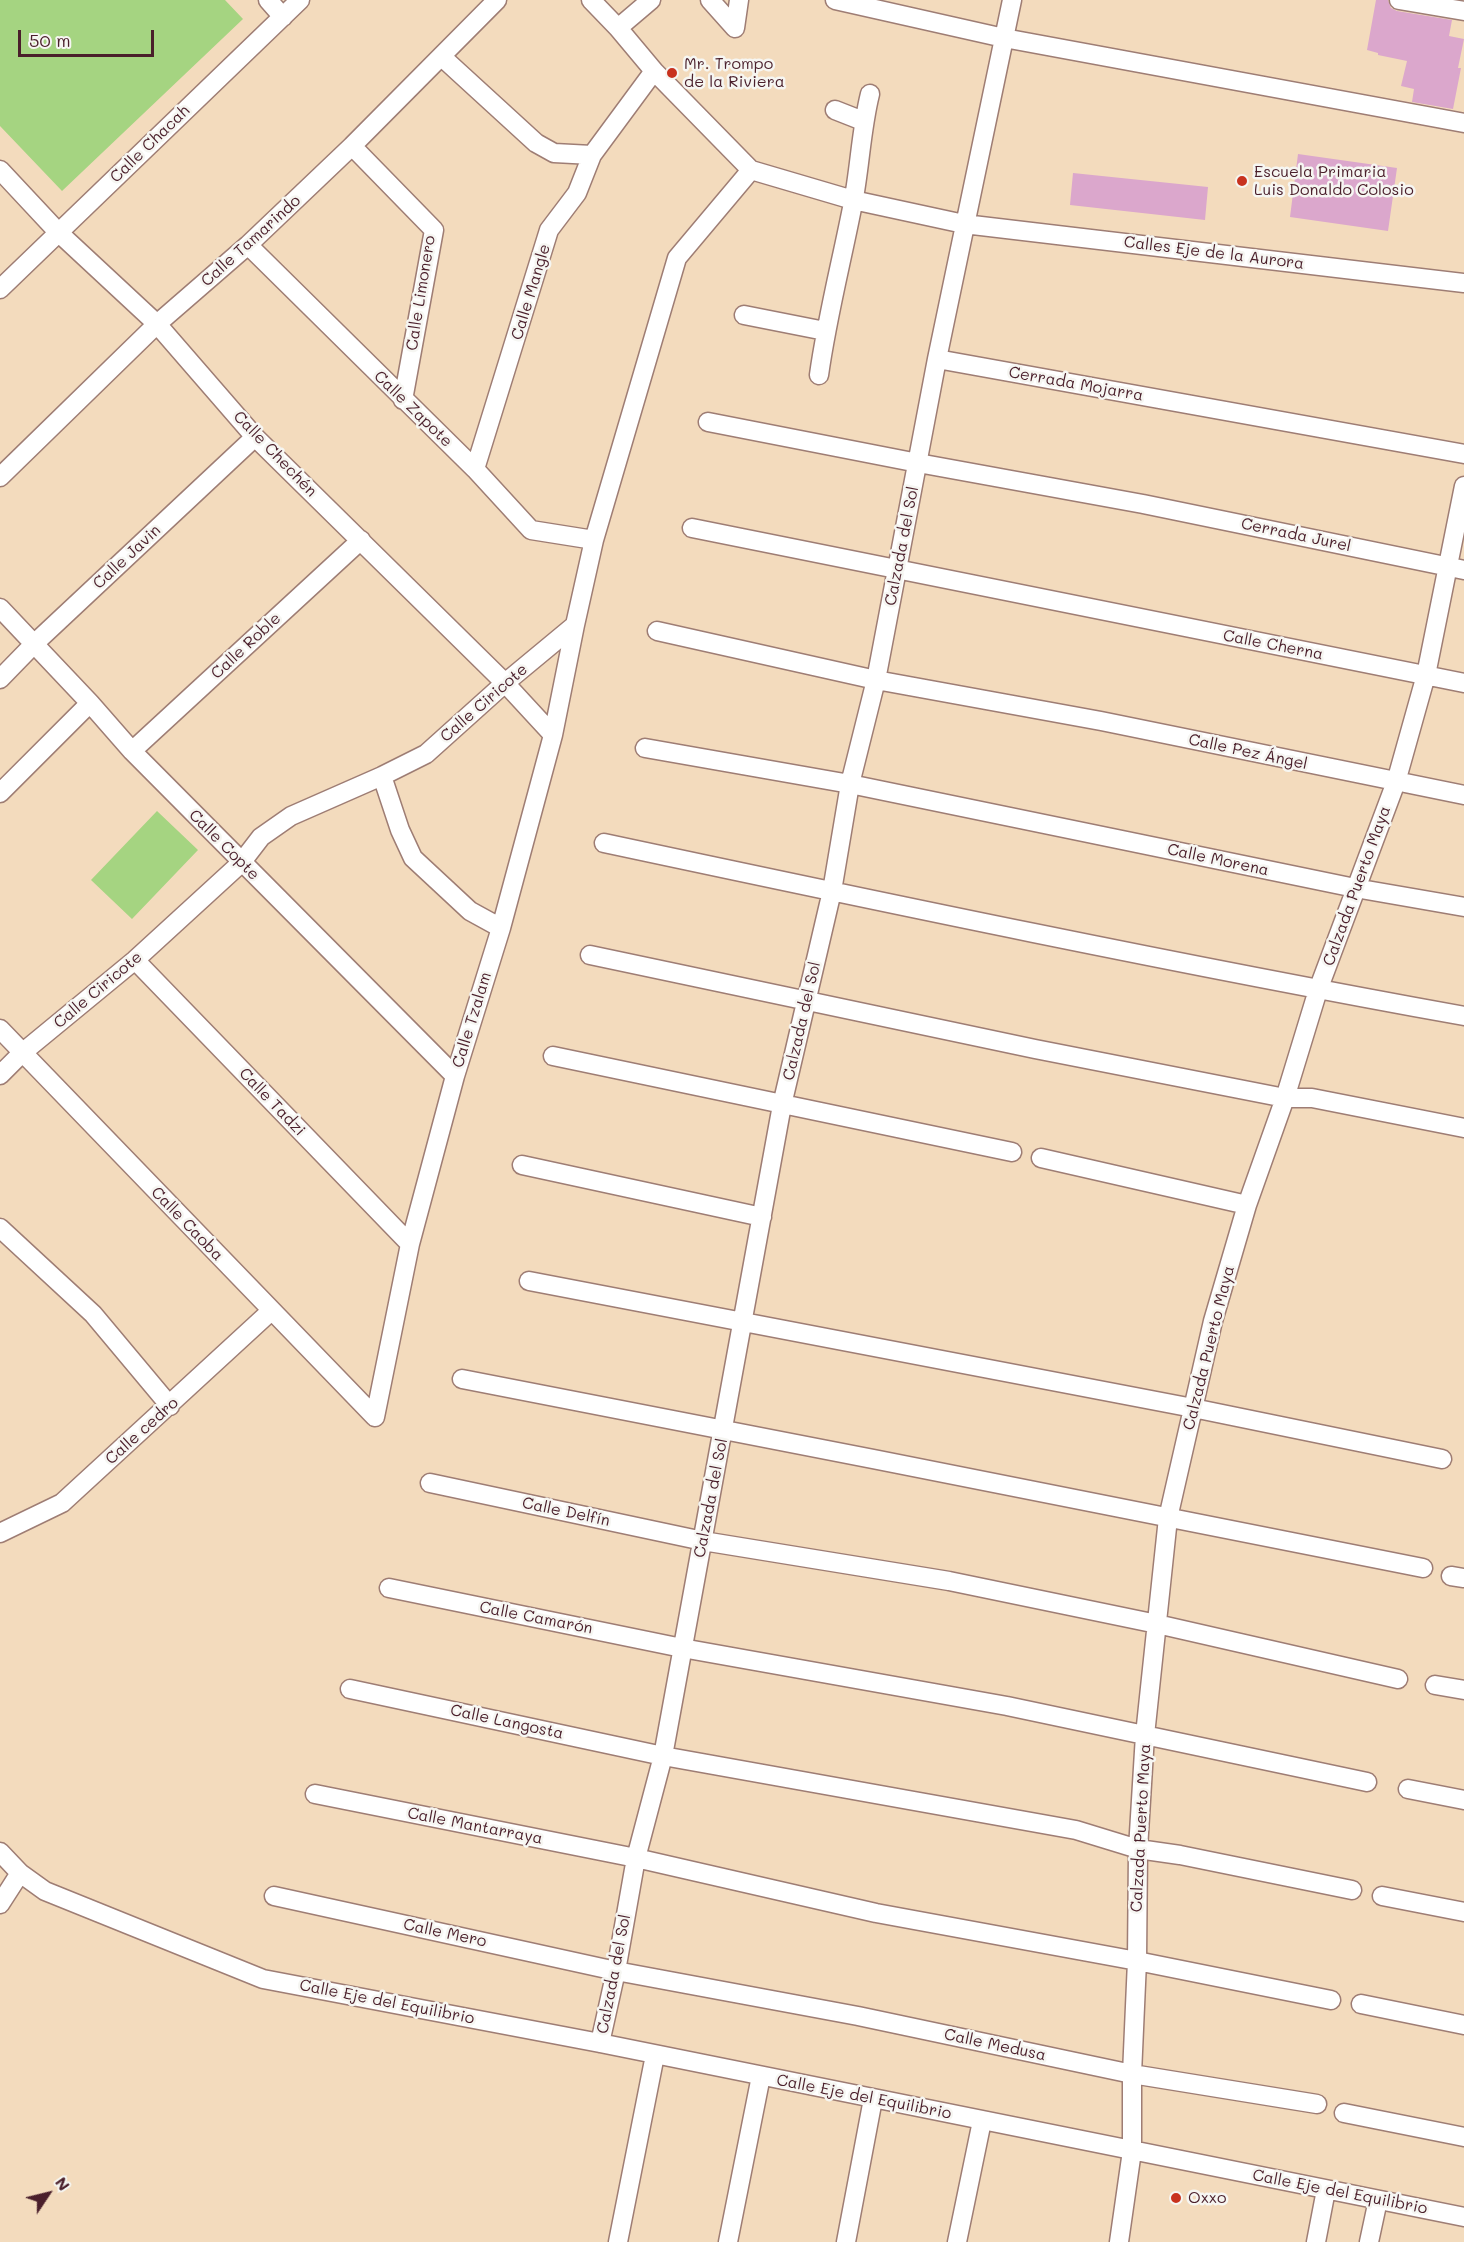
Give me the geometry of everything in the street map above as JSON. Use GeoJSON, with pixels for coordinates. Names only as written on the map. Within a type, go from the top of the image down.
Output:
{"type":"FeatureCollection","features":[{"type":"Feature","properties":{"kind":"street"},"geometry":{"type":"LineString","coordinates":[[268,0],[283,17]]}},
{"type":"Feature","properties":{"kind":"street","name":"Calle Chacah"},"geometry":{"type":"LineString","coordinates":[[0,289],[300,0]]}},
{"type":"Feature","properties":{"kind":"street","name":"Calle Tamarindo"},"geometry":{"type":"LineString","coordinates":[[0,477],[157,324],[248,246],[352,146],[497,0]]}},
{"type":"Feature","properties":{"kind":"street"},"geometry":{"type":"LineString","coordinates":[[575,625],[594,540],[677,258],[752,170],[654,71],[591,0]]}},
{"type":"Feature","properties":{"kind":"street"},"geometry":{"type":"LineString","coordinates":[[618,28],[651,0]]}},
{"type":"Feature","properties":{"kind":"street"},"geometry":{"type":"LineString","coordinates":[[710,0],[735,28],[739,0]]}},
{"type":"Feature","properties":{"kind":"street"},"geometry":{"type":"LineString","coordinates":[[835,0],[1004,38],[1464,123]]}},
{"type":"Feature","properties":{"kind":"street","name":"Calzada del Sol"},"geometry":{"type":"LineString","coordinates":[[600,2043],[616,1971],[636,1858],[663,1756],[783,1105],[832,891],[850,784],[876,680],[964,224],[1012,0]]}},
{"type":"Feature","properties":{"kind":"street"},"geometry":{"type":"LineString","coordinates":[[1399,0],[1464,11]]}},
{"type":"Feature","properties":{"kind":"street"},"geometry":{"type":"LineString","coordinates":[[442,57],[536,143],[554,153],[592,155]]}},
{"type":"Feature","properties":{"kind":"street","name":"Calle Mangle"},"geometry":{"type":"LineString","coordinates":[[475,469],[549,230],[577,193],[592,155],[654,71]]}},
{"type":"Feature","properties":{"kind":"street"},"geometry":{"type":"LineString","coordinates":[[819,375],[825,331],[853,200],[863,121],[870,94]]}},
{"type":"Feature","properties":{"kind":"street"},"geometry":{"type":"LineString","coordinates":[[835,110],[863,121]]}},
{"type":"Feature","properties":{"kind":"street","name":"Calle Limonero"},"geometry":{"type":"LineString","coordinates":[[352,146],[434,230],[403,400]]}},
{"type":"Feature","properties":{"kind":"street","name":"Calle Chechén"},"geometry":{"type":"LineString","coordinates":[[0,170],[58,232],[157,324],[255,437],[505,683],[553,735]]}},
{"type":"Feature","properties":{"kind":"street","name":"Calles Eje de la Aurora"},"geometry":{"type":"LineString","coordinates":[[752,170],[853,200],[964,224],[1464,282]]}},
{"type":"Feature","properties":{"kind":"street","name":"Calle Zapote"},"geometry":{"type":"LineString","coordinates":[[248,246],[475,469],[531,530],[594,540]]}},
{"type":"Feature","properties":{"kind":"street"},"geometry":{"type":"LineString","coordinates":[[744,315],[825,331]]}},
{"type":"Feature","properties":{"kind":"street","name":"Cerrada Mojarra"},"geometry":{"type":"LineString","coordinates":[[937,359],[1464,454]]}},
{"type":"Feature","properties":{"kind":"street","name":"Cerrada Jurel"},"geometry":{"type":"LineString","coordinates":[[708,422],[1143,504],[1456,568]]}},
{"type":"Feature","properties":{"kind":"street","name":"Calle Javin"},"geometry":{"type":"LineString","coordinates":[[0,679],[34,643],[255,437]]}},
{"type":"Feature","properties":{"kind":"street","name":"Calzada Puerto Maya"},"geometry":{"type":"LineString","coordinates":[[1119,2242],[1132,2151],[1138,1849],[1145,1736],[1168,1518],[1213,1321],[1247,1205],[1285,1098],[1318,990],[1354,888],[1396,782],[1456,568],[1464,486]]}},
{"type":"Feature","properties":{"kind":"street","name":"Calle Cherna"},"geometry":{"type":"LineString","coordinates":[[692,528],[1464,683]]}},
{"type":"Feature","properties":{"kind":"street","name":"Calle Roble"},"geometry":{"type":"LineString","coordinates":[[132,751],[361,540]]}},
{"type":"Feature","properties":{"kind":"street","name":"Calle Copte"},"geometry":{"type":"LineString","coordinates":[[0,608],[132,751],[455,1076]]}},
{"type":"Feature","properties":{"kind":"street","name":"Calle Ciricote"},"geometry":{"type":"LineString","coordinates":[[0,1075],[22,1053],[135,960],[241,863],[261,837],[291,816],[426,754],[505,683],[575,625]]}},
{"type":"Feature","properties":{"kind":"street","name":"Calle Tzalam"},"geometry":{"type":"LineString","coordinates":[[375,1417],[410,1244],[455,1076],[501,928],[553,735],[575,625]]}},
{"type":"Feature","properties":{"kind":"street","name":"Calle Pez Ángel"},"geometry":{"type":"LineString","coordinates":[[657,631],[876,680],[1101,721],[1464,795]]}},
{"type":"Feature","properties":{"kind":"street"},"geometry":{"type":"LineString","coordinates":[[0,793],[90,703]]}},
{"type":"Feature","properties":{"kind":"street","name":"Calle Morena"},"geometry":{"type":"LineString","coordinates":[[645,748],[850,784],[1354,888],[1464,907]]}},
{"type":"Feature","properties":{"kind":"street"},"geometry":{"type":"LineString","coordinates":[[382,776],[400,830],[413,858],[470,911],[501,928]]}},
{"type":"Feature","properties":{"kind":"street"},"geometry":{"type":"LineString","coordinates":[[604,843],[1318,990],[1464,1016]]}},
{"type":"Feature","properties":{"kind":"street"},"geometry":{"type":"LineString","coordinates":[[590,955],[1035,1049],[1285,1098],[1312,1098],[1464,1128]]}},
{"type":"Feature","properties":{"kind":"street","name":"Calle Tadzi"},"geometry":{"type":"LineString","coordinates":[[135,960],[410,1244]]}},
{"type":"Feature","properties":{"kind":"street","name":"Calle Caoba"},"geometry":{"type":"LineString","coordinates":[[0,1029],[375,1417]]}},
{"type":"Feature","properties":{"kind":"street"},"geometry":{"type":"LineString","coordinates":[[553,1056],[1011,1152]]}},
{"type":"Feature","properties":{"kind":"street"},"geometry":{"type":"LineString","coordinates":[[1041,1158],[1247,1205]]}},
{"type":"Feature","properties":{"kind":"street"},"geometry":{"type":"LineString","coordinates":[[522,1166],[762,1217]]}},
{"type":"Feature","properties":{"kind":"street"},"geometry":{"type":"LineString","coordinates":[[0,1228],[93,1314],[170,1406]]}},
{"type":"Feature","properties":{"kind":"street"},"geometry":{"type":"LineString","coordinates":[[529,1281],[1193,1408],[1442,1459]]}},
{"type":"Feature","properties":{"kind":"street","name":"Calle cedro"},"geometry":{"type":"LineString","coordinates":[[0,1533],[62,1503],[271,1311]]}},
{"type":"Feature","properties":{"kind":"street"},"geometry":{"type":"LineString","coordinates":[[462,1379],[1422,1568]]}},
{"type":"Feature","properties":{"kind":"street","name":"Calle Delfín"},"geometry":{"type":"LineString","coordinates":[[430,1483],[703,1541],[949,1581],[1157,1623],[1398,1679]]}},
{"type":"Feature","properties":{"kind":"street","name":"Calle Camarón"},"geometry":{"type":"LineString","coordinates":[[389,1588],[682,1648],[926,1690],[1367,1782]]}},
{"type":"Feature","properties":{"kind":"street"},"geometry":{"type":"LineString","coordinates":[[1435,1684],[1464,1690]]}},
{"type":"Feature","properties":{"kind":"street","name":"Calle Langosta"},"geometry":{"type":"LineString","coordinates":[[350,1689],[663,1756],[1076,1830],[1138,1849],[1180,1855],[1352,1890]]}},
{"type":"Feature","properties":{"kind":"street"},"geometry":{"type":"LineString","coordinates":[[1408,1789],[1464,1800]]}},
{"type":"Feature","properties":{"kind":"street","name":"Calle Mantarraya"},"geometry":{"type":"LineString","coordinates":[[315,1794],[636,1858],[876,1913],[1137,1960],[1331,2000]]}},
{"type":"Feature","properties":{"kind":"street","name":"Calle Eje del Equilibrio"},"geometry":{"type":"LineString","coordinates":[[0,1852],[20,1873],[45,1891],[263,1979],[600,2043],[1464,2217]]}},
{"type":"Feature","properties":{"kind":"street"},"geometry":{"type":"LineString","coordinates":[[0,1904],[20,1873]]}},
{"type":"Feature","properties":{"kind":"street","name":"Calle Mero"},"geometry":{"type":"LineString","coordinates":[[274,1896],[616,1971],[858,2016]]}},
{"type":"Feature","properties":{"kind":"street"},"geometry":{"type":"LineString","coordinates":[[1382,1896],[1464,1912]]}},
{"type":"Feature","properties":{"kind":"street"},"geometry":{"type":"LineString","coordinates":[[1361,2004],[1464,2025]]}},
{"type":"Feature","properties":{"kind":"street","name":"Calle Medusa"},"geometry":{"type":"LineString","coordinates":[[858,2016],[1132,2074],[1317,2104]]}},
{"type":"Feature","properties":{"kind":"street"},"geometry":{"type":"LineString","coordinates":[[618,2242],[655,2055]]}},
{"type":"Feature","properties":{"kind":"street"},"geometry":{"type":"LineString","coordinates":[[728,2242],[761,2076]]}},
{"type":"Feature","properties":{"kind":"street"},"geometry":{"type":"LineString","coordinates":[[846,2242],[873,2098]]}},
{"type":"Feature","properties":{"kind":"street"},"geometry":{"type":"LineString","coordinates":[[1344,2113],[1464,2137]]}},
{"type":"Feature","properties":{"kind":"street"},"geometry":{"type":"LineString","coordinates":[[957,2242],[982,2121]]}},
{"type":"Feature","properties":{"kind":"street"},"geometry":{"type":"LineString","coordinates":[[1316,2242],[1326,2190]]}},
{"type":"Feature","properties":{"kind":"street"},"geometry":{"type":"LineString","coordinates":[[1369,2242],[1378,2200]]}},
{"type":"Feature","properties":{"kind":"green space"},"geometry":{"type":"Polygon","coordinates":[[[0,0],[225,0],[243,19],[62,191],[0,126],[0,0]]]}},
{"type":"Feature","properties":{"kind":"green space"},"geometry":{"type":"Polygon","coordinates":[[[157,811],[198,850],[132,919],[91,880],[157,811]]]}},
{"type":"Feature","properties":{"kind":"building"},"geometry":{"type":"Polygon","coordinates":[[[1376,0],[1388,0],[1391,8],[1397,11],[1452,20],[1449,36],[1464,39],[1453,109],[1412,102],[1414,89],[1401,86],[1407,61],[1378,55],[1378,53],[1367,50],[1376,0]]]}},
{"type":"Feature","properties":{"kind":"building"},"geometry":{"type":"Polygon","coordinates":[[[1298,154],[1397,168],[1388,231],[1290,217],[1298,154]]]}},
{"type":"Feature","properties":{"kind":"building"},"geometry":{"type":"Polygon","coordinates":[[[1073,173],[1208,187],[1205,220],[1070,205],[1073,173]]]}},
{"type":"Feature","properties":{"kind":"place","name":"Mr. Trompo de la Riviera"},"geometry":{"type":"Point","coordinates":[672,73]}},
{"type":"Feature","properties":{"kind":"place","name":"Escuela Primaria Luis Donaldo Colosio"},"geometry":{"type":"Point","coordinates":[1242,181]}},
{"type":"Feature","properties":{"kind":"place","name":"Oxxo"},"geometry":{"type":"Point","coordinates":[1176,2198]}}]}
